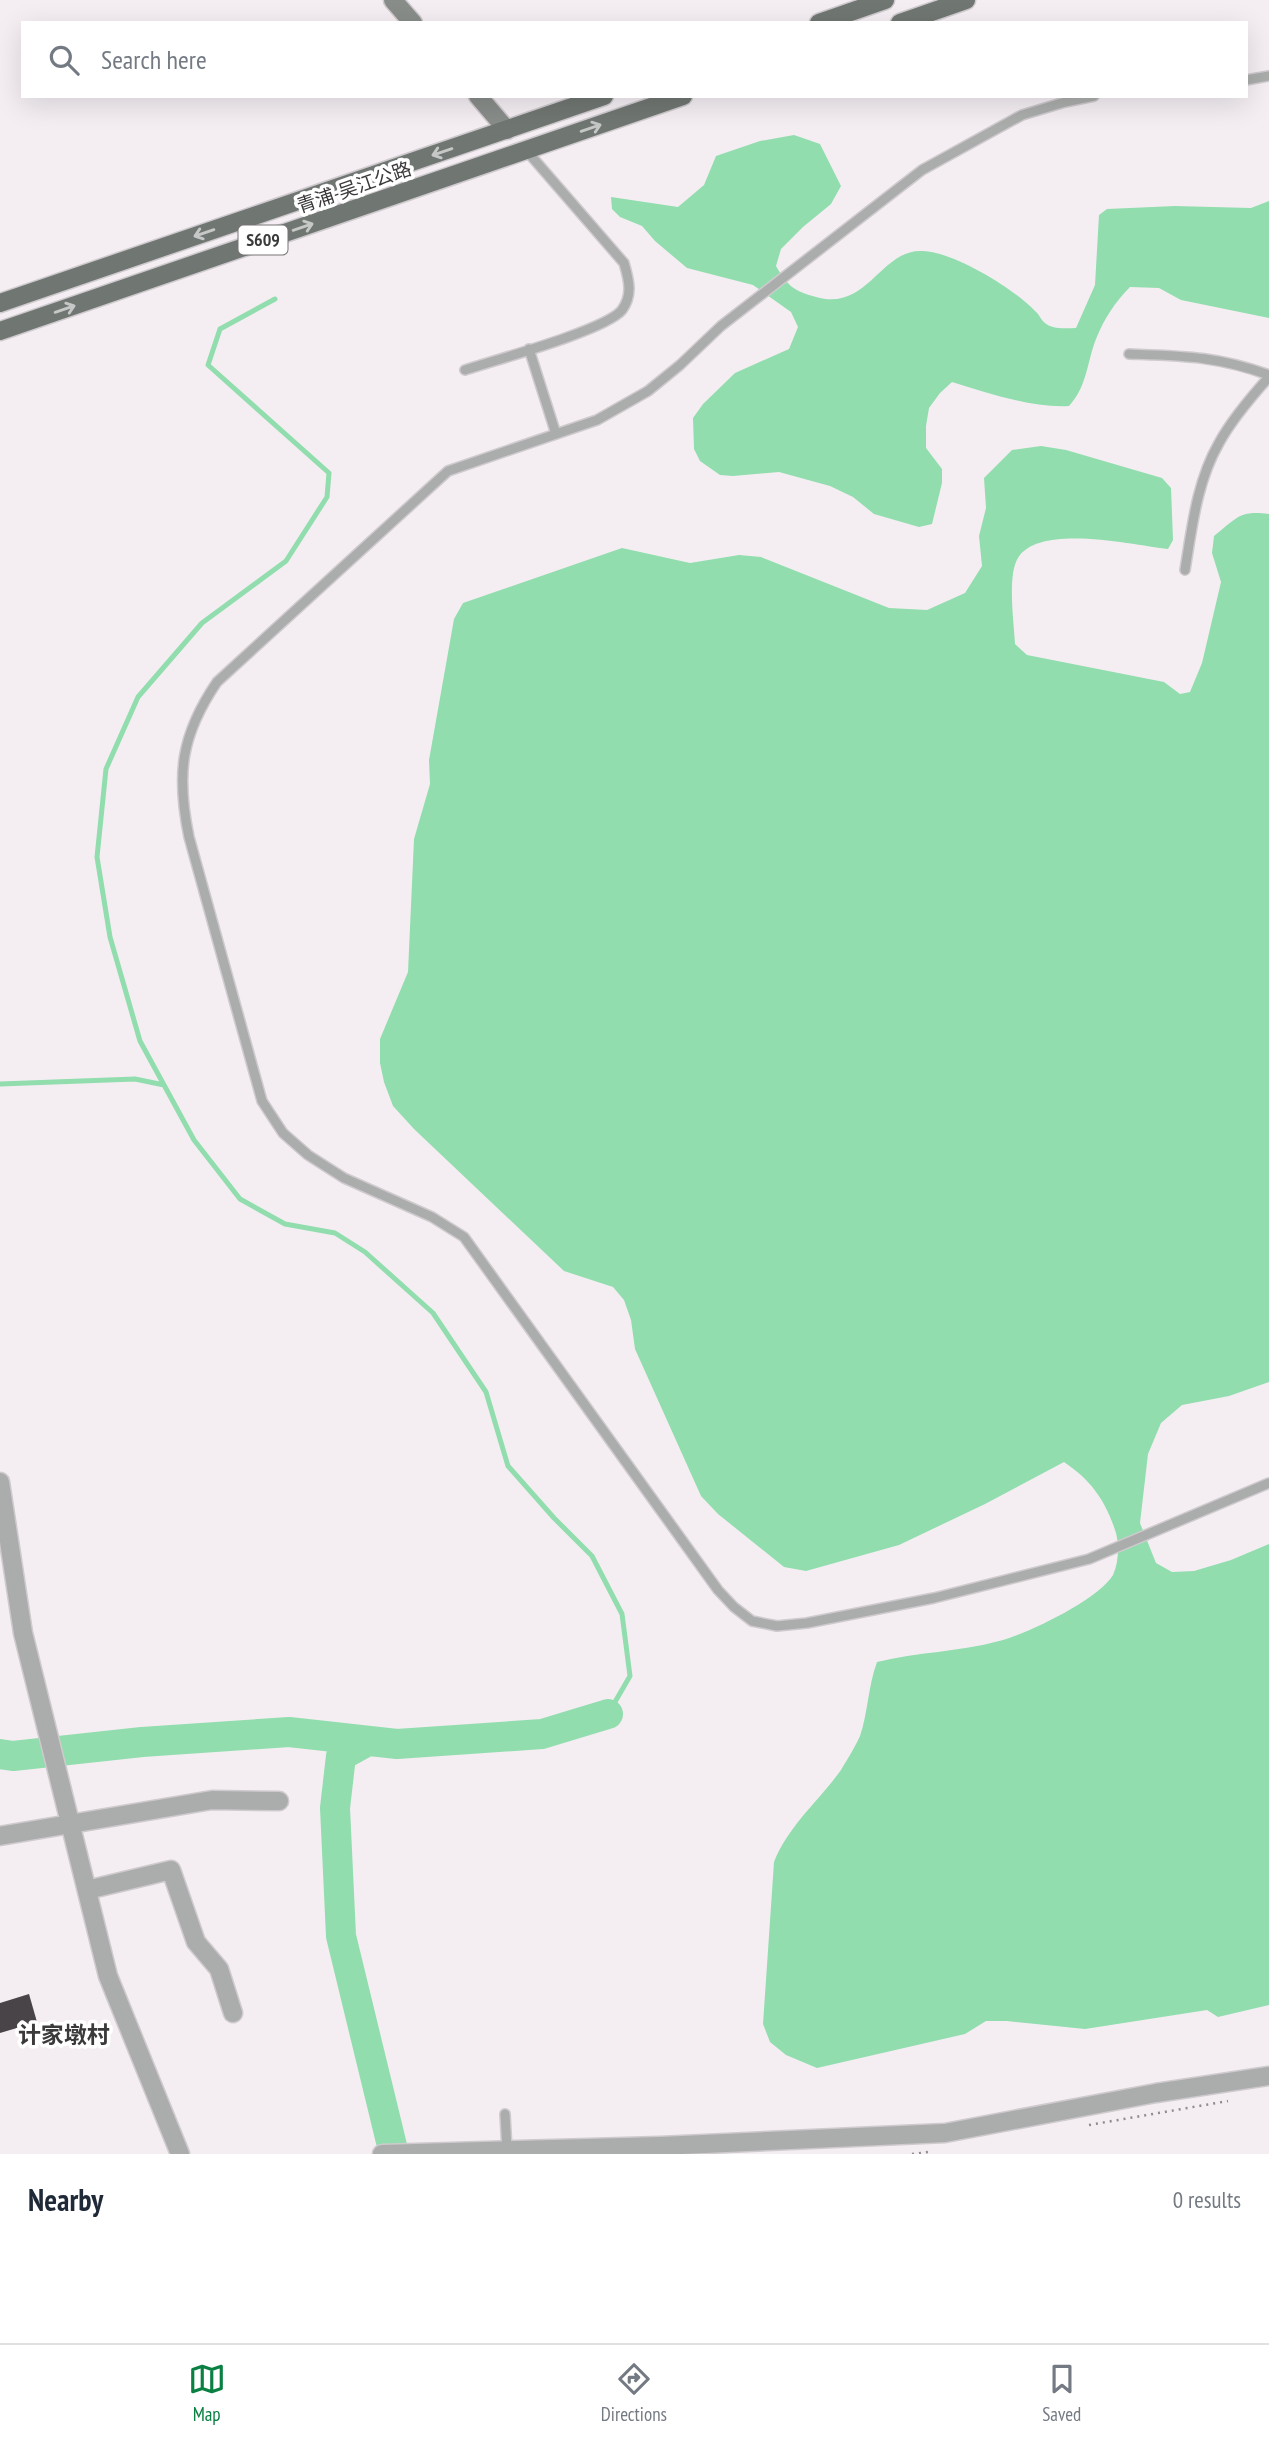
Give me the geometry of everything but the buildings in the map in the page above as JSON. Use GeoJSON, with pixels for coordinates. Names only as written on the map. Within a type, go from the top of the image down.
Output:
{"type":"FeatureCollection","features":[{"type":"Feature","properties":{"kind":"main road"},"geometry":{"type":"LineString","coordinates":[[393,0],[411,21]]}},
{"type":"Feature","properties":{"kind":"main road"},"geometry":{"type":"LineString","coordinates":[[825,21],[886,0]]}},
{"type":"Feature","properties":{"kind":"main road"},"geometry":{"type":"LineString","coordinates":[[906,21],[967,0]]}},
{"type":"Feature","properties":{"kind":"main road"},"geometry":{"type":"LineString","coordinates":[[480,98],[526,150]]}},
{"type":"Feature","properties":{"kind":"main road","name":"青浦-吴江公路"},"geometry":{"type":"LineString","coordinates":[[0,303],[598,98]]}},
{"type":"Feature","properties":{"kind":"main road","name":"青浦-吴江公路"},"geometry":{"type":"LineString","coordinates":[[0,331],[677,98]]}},
{"type":"Feature","properties":{"kind":"street"},"geometry":{"type":"LineString","coordinates":[[0,1482],[23,1633],[108,1976],[180,2154]]}},
{"type":"Feature","properties":{"kind":"street"},"geometry":{"type":"LineString","coordinates":[[0,1836],[212,1800],[279,1801]]}},
{"type":"Feature","properties":{"kind":"street"},"geometry":{"type":"LineString","coordinates":[[87,1891],[171,1870],[196,1942],[219,1969],[233,2013]]}},
{"type":"Feature","properties":{"kind":"street"},"geometry":{"type":"LineString","coordinates":[[382,2154],[945,2133],[1156,2093],[1269,2076]]}},
{"type":"Feature","properties":{"kind":"lane"},"geometry":{"type":"LineString","coordinates":[[1248,80],[1269,76]]}},
{"type":"Feature","properties":{"kind":"lane"},"geometry":{"type":"LineString","coordinates":[[1084,98],[1022,115],[922,170],[721,326],[681,365],[648,391],[597,420],[448,471],[217,682],[200,707],[192,726],[182,770],[182,802],[189,837],[262,1101],[283,1133],[308,1155],[344,1178],[432,1217],[464,1237],[718,1590],[752,1621],[777,1626],[807,1623],[934,1598],[1089,1559],[1269,1483]]}},
{"type":"Feature","properties":{"kind":"lane"},"geometry":{"type":"LineString","coordinates":[[464,370],[598,326],[620,312],[628,299],[630,282],[624,263],[526,150]]}},
{"type":"Feature","properties":{"kind":"lane"},"geometry":{"type":"LineString","coordinates":[[529,349],[556,434]]}},
{"type":"Feature","properties":{"kind":"lane"},"geometry":{"type":"LineString","coordinates":[[1129,354],[1223,360],[1269,376],[1245,404],[1219,443],[1204,475],[1185,570]]}},
{"type":"Feature","properties":{"kind":"lane"},"geometry":{"type":"LineString","coordinates":[[505,2114],[507,2150]]}},
{"type":"Feature","properties":{"kind":"shaded area"},"geometry":{"type":"Polygon","coordinates":[[[794,135],[820,144],[841,186],[831,204],[781,249],[776,266],[787,283],[796,290],[816,297],[834,299],[849,296],[896,259],[908,253],[923,251],[966,264],[998,282],[1025,302],[1048,325],[1076,328],[1095,285],[1099,215],[1107,209],[1175,206],[1251,208],[1269,201],[1269,318],[1181,300],[1159,288],[1130,287],[1103,325],[1080,391],[1069,406],[1039,405],[952,382],[929,408],[926,426],[926,448],[942,469],[942,483],[932,524],[919,527],[874,514],[853,497],[830,486],[779,472],[720,475],[700,461],[694,449],[693,418],[703,404],[735,373],[789,349],[798,327],[791,312],[753,285],[687,268],[642,226],[620,217],[612,209],[611,197],[678,207],[704,185],[716,156],[760,141],[794,135]]]}},
{"type":"Feature","properties":{"kind":"shaded area"},"geometry":{"type":"Polygon","coordinates":[[[1041,446],[1066,450],[1162,478],[1171,488],[1173,540],[1168,549],[1088,539],[1045,541],[1029,547],[1018,558],[1012,587],[1015,644],[1027,655],[1164,682],[1180,694],[1190,692],[1202,663],[1221,582],[1212,553],[1214,536],[1244,514],[1269,514],[1269,1382],[1229,1396],[1182,1405],[1161,1423],[1148,1454],[1140,1523],[1156,1563],[1172,1572],[1194,1571],[1231,1560],[1269,1544],[1269,2005],[1218,2017],[1207,2010],[1085,2029],[986,2021],[965,2034],[817,2068],[786,2055],[770,2042],[763,2024],[774,1862],[804,1814],[832,1782],[856,1745],[863,1727],[877,1662],[999,1641],[1043,1624],[1078,1605],[1105,1585],[1113,1575],[1118,1548],[1112,1522],[1090,1484],[1064,1462],[899,1545],[806,1571],[784,1567],[718,1514],[701,1496],[635,1349],[631,1320],[624,1300],[613,1287],[564,1271],[414,1129],[393,1106],[380,1063],[380,1039],[408,972],[414,839],[430,784],[429,760],[454,619],[463,603],[622,548],[690,563],[739,555],[761,557],[889,608],[927,610],[965,593],[982,566],[979,536],[986,508],[984,478],[1012,450],[1041,446]]]}},
{"type":"Feature","properties":{"kind":"waterway"},"geometry":{"type":"LineString","coordinates":[[275,299],[220,329],[208,365],[329,473],[327,497],[286,561],[202,623],[138,697],[106,769],[97,857],[110,937],[140,1041],[194,1140],[240,1199],[285,1224],[335,1233],[365,1252],[433,1313],[486,1392],[508,1466],[592,1556],[622,1614],[630,1676],[608,1714]]}},
{"type":"Feature","properties":{"kind":"waterway"},"geometry":{"type":"LineString","coordinates":[[0,1084],[135,1079],[164,1085]]}},
{"type":"Feature","properties":{"kind":"waterway"},"geometry":{"type":"LineString","coordinates":[[0,1754],[13,1756],[142,1742],[289,1732],[397,1744],[542,1734],[608,1714]]}},
{"type":"Feature","properties":{"kind":"waterway"},"geometry":{"type":"LineString","coordinates":[[368,1741],[341,1756],[335,1808],[341,1936],[394,2154]]}},
{"type":"Feature","properties":{"kind":"district","name":"计家墩村"},"geometry":{"type":"Point","coordinates":[64,2035]}}]}
